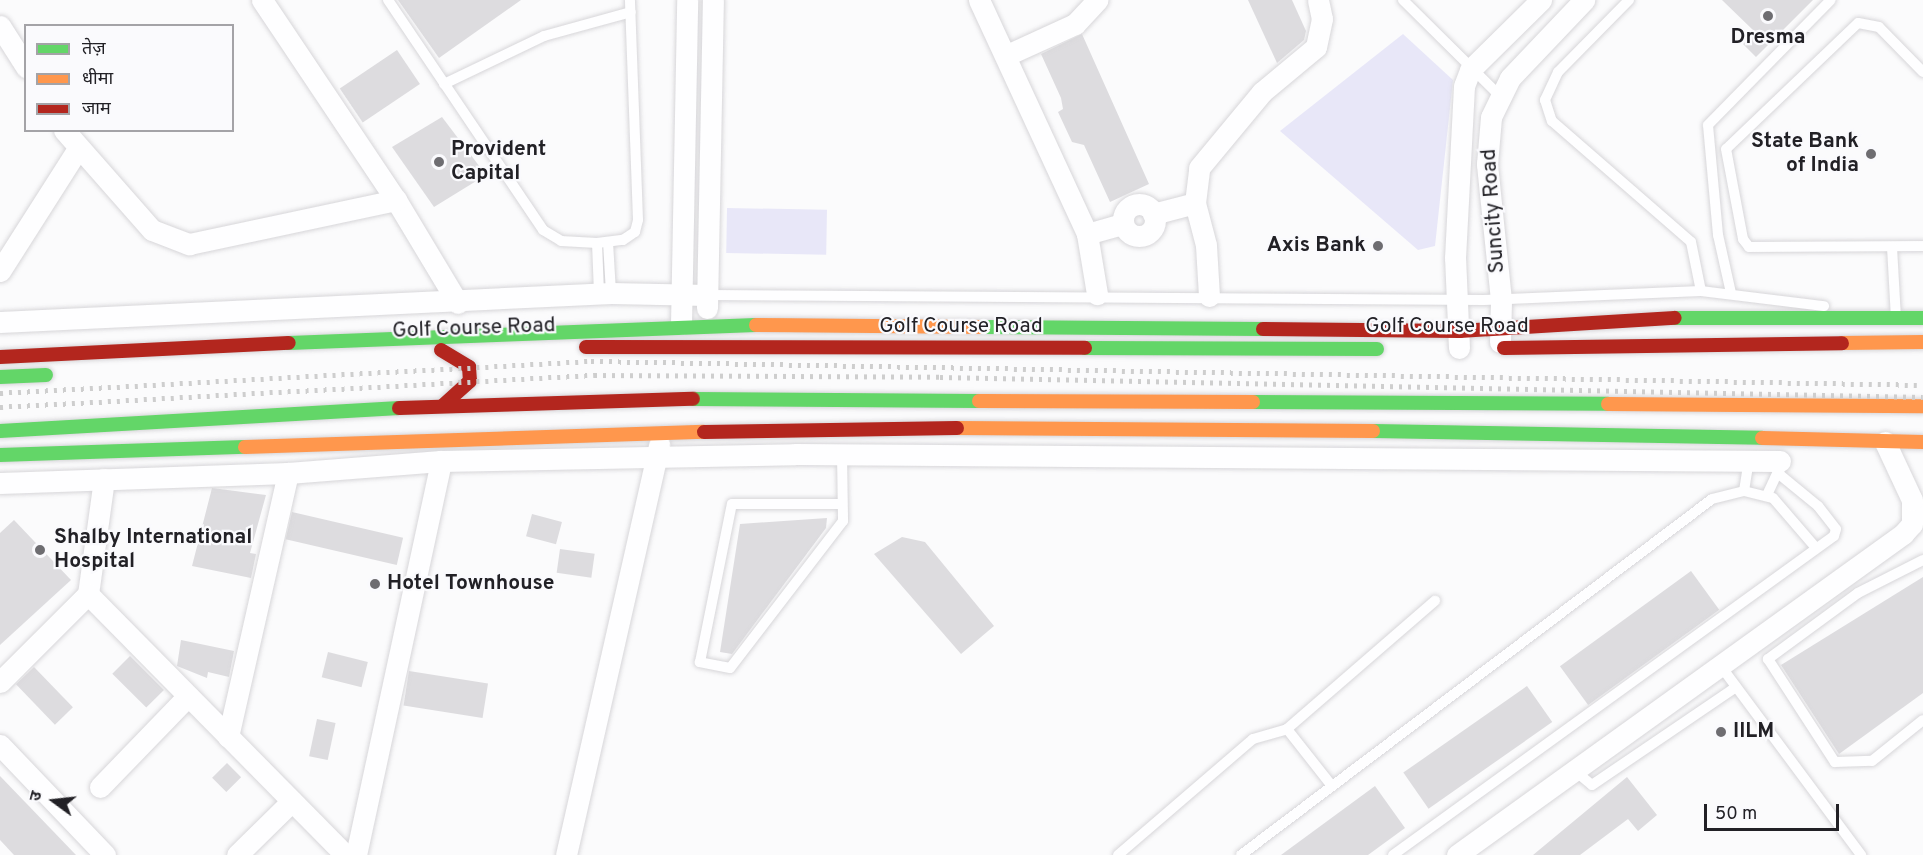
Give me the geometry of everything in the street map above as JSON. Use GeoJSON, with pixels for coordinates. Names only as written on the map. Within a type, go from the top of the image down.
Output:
{"type":"FeatureCollection","features":[{"type":"Feature","properties":{"kind":"street"},"geometry":{"type":"LineString","coordinates":[[262,0],[396,200],[458,303]]}},
{"type":"Feature","properties":{"kind":"street"},"geometry":{"type":"LineString","coordinates":[[979,0],[1007,55],[1087,234],[1098,294]]}},
{"type":"Feature","properties":{"kind":"street"},"geometry":{"type":"LineString","coordinates":[[1007,55],[1087,17],[1096,0]]}},
{"type":"Feature","properties":{"kind":"street"},"geometry":{"type":"LineString","coordinates":[[1209,296],[1206,245],[1195,203],[1199,168],[1262,92],[1316,47],[1322,18],[1318,0]]}},
{"type":"Feature","properties":{"kind":"street","name":"Suncity Road"},"geometry":{"type":"LineString","coordinates":[[1477,343],[1458,299],[1462,95],[1470,70],[1541,0]]}},
{"type":"Feature","properties":{"kind":"street","name":"Suncity Road"},"geometry":{"type":"LineString","coordinates":[[1477,343],[1501,300],[1487,164],[1491,117],[1499,95],[1584,0]]}},
{"type":"Feature","properties":{"kind":"street"},"geometry":{"type":"LineString","coordinates":[[681,324],[679,294],[687,10],[713,10],[708,325]]}},
{"type":"Feature","properties":{"kind":"street"},"geometry":{"type":"LineString","coordinates":[[0,26],[24,65]]}},
{"type":"Feature","properties":{"kind":"street"},"geometry":{"type":"LineString","coordinates":[[65,132],[77,150],[153,230],[189,244],[396,200]]}},
{"type":"Feature","properties":{"kind":"street"},"geometry":{"type":"LineString","coordinates":[[0,271],[77,150]]}},
{"type":"Feature","properties":{"kind":"street"},"geometry":{"type":"LineString","coordinates":[[1087,234],[1123,224],[1131,206],[1142,204],[1153,214],[1195,203]]}},
{"type":"Feature","properties":{"kind":"street"},"geometry":{"type":"LineString","coordinates":[[0,322],[458,303],[605,284],[707,296]]}},
{"type":"Feature","properties":{"kind":"street"},"geometry":{"type":"LineString","coordinates":[[0,357],[681,324],[846,322],[1477,343],[1678,318],[1923,318]]}},
{"type":"Feature","properties":{"kind":"street"},"geometry":{"type":"LineString","coordinates":[[845,347],[846,322]]}},
{"type":"Feature","properties":{"kind":"street","name":"Golf Course Road"},"geometry":{"type":"LineString","coordinates":[[1477,343],[1923,342]]}},
{"type":"Feature","properties":{"kind":"street","name":"Golf Course Road"},"geometry":{"type":"LineString","coordinates":[[271,360],[441,350],[845,347],[1390,349]]}},
{"type":"Feature","properties":{"kind":"street"},"geometry":{"type":"LineString","coordinates":[[441,350],[461,359],[470,381],[461,394],[443,405]]}},
{"type":"Feature","properties":{"kind":"street"},"geometry":{"type":"LineString","coordinates":[[0,377],[57,374]]}},
{"type":"Feature","properties":{"kind":"street"},"geometry":{"type":"LineString","coordinates":[[868,427],[869,400]]}},
{"type":"Feature","properties":{"kind":"street"},"geometry":{"type":"LineString","coordinates":[[0,431],[443,405],[869,400],[1923,406]]}},
{"type":"Feature","properties":{"kind":"street"},"geometry":{"type":"LineString","coordinates":[[1540,432],[1592,404]]}},
{"type":"Feature","properties":{"kind":"street"},"geometry":{"type":"LineString","coordinates":[[0,455],[868,427],[1540,432],[1923,442]]}},
{"type":"Feature","properties":{"kind":"street"},"geometry":{"type":"LineString","coordinates":[[566,855],[657,457],[660,432]]}},
{"type":"Feature","properties":{"kind":"street"},"geometry":{"type":"LineString","coordinates":[[1457,855],[1912,524],[1912,500],[1885,442]]}},
{"type":"Feature","properties":{"kind":"street"},"geometry":{"type":"LineString","coordinates":[[0,483],[288,473],[441,461],[842,454],[1749,459],[1779,466]]}},
{"type":"Feature","properties":{"kind":"street"},"geometry":{"type":"LineString","coordinates":[[356,855],[441,461]]}},
{"type":"Feature","properties":{"kind":"street"},"geometry":{"type":"LineString","coordinates":[[228,737],[288,473]]}},
{"type":"Feature","properties":{"kind":"street"},"geometry":{"type":"LineString","coordinates":[[0,682],[88,594],[104,479]]}},
{"type":"Feature","properties":{"kind":"street"},"geometry":{"type":"LineString","coordinates":[[88,594],[345,855]]}},
{"type":"Feature","properties":{"kind":"street"},"geometry":{"type":"LineString","coordinates":[[100,788],[187,697]]}},
{"type":"Feature","properties":{"kind":"street"},"geometry":{"type":"LineString","coordinates":[[0,745],[105,855]]}},
{"type":"Feature","properties":{"kind":"street"},"geometry":{"type":"LineString","coordinates":[[237,855],[292,801]]}},
{"type":"Feature","properties":{"kind":"lane"},"geometry":{"type":"LineString","coordinates":[[388,0],[543,231],[561,241],[602,242],[635,232],[638,220],[630,0]]}},
{"type":"Feature","properties":{"kind":"lane"},"geometry":{"type":"LineString","coordinates":[[1403,0],[1470,70],[1499,95]]}},
{"type":"Feature","properties":{"kind":"lane"},"geometry":{"type":"LineString","coordinates":[[1629,0],[1558,72],[1545,100],[1552,121],[1691,242],[1701,291]]}},
{"type":"Feature","properties":{"kind":"lane"},"geometry":{"type":"LineString","coordinates":[[1731,293],[1718,235],[1708,125],[1831,0]]}},
{"type":"Feature","properties":{"kind":"lane"},"geometry":{"type":"LineString","coordinates":[[444,84],[543,36],[631,12]]}},
{"type":"Feature","properties":{"kind":"lane"},"geometry":{"type":"LineString","coordinates":[[1923,72],[1879,27],[1858,23],[1726,149],[1743,239],[1749,247],[1923,246]]}},
{"type":"Feature","properties":{"kind":"lane"},"geometry":{"type":"LineString","coordinates":[[602,242],[605,284]]}},
{"type":"Feature","properties":{"kind":"lane"},"geometry":{"type":"LineString","coordinates":[[1892,247],[1896,318]]}},
{"type":"Feature","properties":{"kind":"lane"},"geometry":{"type":"LineString","coordinates":[[707,296],[1098,294],[1501,300],[1701,291],[1824,306],[1854,319]]}},
{"type":"Feature","properties":{"kind":"lane"},"geometry":{"type":"LineString","coordinates":[[1767,495],[1787,439]]}},
{"type":"Feature","properties":{"kind":"lane"},"geometry":{"type":"LineString","coordinates":[[842,454],[843,521],[730,668],[700,662],[732,504],[842,504]]}},
{"type":"Feature","properties":{"kind":"lane"},"geometry":{"type":"LineString","coordinates":[[1744,491],[1749,459]]}},
{"type":"Feature","properties":{"kind":"lane"},"geometry":{"type":"LineString","coordinates":[[1393,855],[1816,548],[1836,529],[1779,466]]}},
{"type":"Feature","properties":{"kind":"lane"},"geometry":{"type":"LineString","coordinates":[[1241,855],[1699,506],[1744,491],[1767,495],[1789,513],[1816,548]]}},
{"type":"Feature","properties":{"kind":"lane"},"geometry":{"type":"LineString","coordinates":[[1923,560],[1858,593],[1768,659],[1835,762],[1872,760],[1923,720]]}},
{"type":"Feature","properties":{"kind":"lane"},"geometry":{"type":"LineString","coordinates":[[1118,855],[1253,739],[1287,729],[1435,601]]}},
{"type":"Feature","properties":{"kind":"lane"},"geometry":{"type":"LineString","coordinates":[[1720,665],[1862,855]]}},
{"type":"Feature","properties":{"kind":"lane"},"geometry":{"type":"LineString","coordinates":[[1574,770],[1592,785],[1736,687]]}},
{"type":"Feature","properties":{"kind":"lane"},"geometry":{"type":"LineString","coordinates":[[1287,729],[1332,786]]}},
{"type":"Feature","properties":{"kind":"shaded area"},"geometry":{"type":"Polygon","coordinates":[[[1403,34],[1453,80],[1435,246],[1418,250],[1280,131],[1403,34]]]}},
{"type":"Feature","properties":{"kind":"shaded area"},"geometry":{"type":"Polygon","coordinates":[[[727,208],[827,210],[826,255],[726,253],[727,208]]]}},
{"type":"Feature","properties":{"kind":"building"},"geometry":{"type":"Polygon","coordinates":[[[398,0],[521,0],[439,58],[398,0]]]}},
{"type":"Feature","properties":{"kind":"building"},"geometry":{"type":"Polygon","coordinates":[[[1248,0],[1292,0],[1306,31],[1304,40],[1277,63],[1248,0]]]}},
{"type":"Feature","properties":{"kind":"building","name":"Dresma"},"geometry":{"type":"Polygon","coordinates":[[[1722,0],[1813,0],[1756,57],[1743,44],[1755,32],[1722,0]]]}},
{"type":"Feature","properties":{"kind":"building"},"geometry":{"type":"Polygon","coordinates":[[[1082,34],[1149,184],[1110,202],[1084,145],[1072,142],[1058,112],[1063,109],[1061,98],[1041,54],[1082,34]]]}},
{"type":"Feature","properties":{"kind":"building"},"geometry":{"type":"Polygon","coordinates":[[[397,50],[420,84],[363,123],[340,89],[397,50]]]}},
{"type":"Feature","properties":{"kind":"building","name":"Provident Capital"},"geometry":{"type":"Polygon","coordinates":[[[442,117],[486,175],[434,207],[392,147],[442,117]]]}},
{"type":"Feature","properties":{"kind":"building"},"geometry":{"type":"Polygon","coordinates":[[[212,488],[266,495],[250,553],[256,554],[251,578],[192,566],[212,488]]]}},
{"type":"Feature","properties":{"kind":"building"},"geometry":{"type":"Polygon","coordinates":[[[292,512],[403,538],[397,565],[286,539],[292,512]]]}},
{"type":"Feature","properties":{"kind":"building"},"geometry":{"type":"Polygon","coordinates":[[[532,514],[562,522],[556,544],[526,536],[532,514]]]}},
{"type":"Feature","properties":{"kind":"building"},"geometry":{"type":"Polygon","coordinates":[[[827,518],[826,528],[732,654],[720,652],[740,524],[827,518]]]}},
{"type":"Feature","properties":{"kind":"building"},"geometry":{"type":"Polygon","coordinates":[[[14,520],[71,580],[0,645],[0,533],[14,520]]]}},
{"type":"Feature","properties":{"kind":"building"},"geometry":{"type":"Polygon","coordinates":[[[902,537],[925,542],[994,626],[961,654],[874,554],[902,537]]]}},
{"type":"Feature","properties":{"kind":"building"},"geometry":{"type":"Polygon","coordinates":[[[560,549],[595,554],[591,578],[557,573],[560,549]]]}},
{"type":"Feature","properties":{"kind":"building"},"geometry":{"type":"Polygon","coordinates":[[[1691,571],[1719,610],[1588,705],[1560,666],[1691,571]]]}},
{"type":"Feature","properties":{"kind":"building"},"geometry":{"type":"Polygon","coordinates":[[[1923,577],[1923,693],[1839,754],[1781,665],[1923,577]]]}},
{"type":"Feature","properties":{"kind":"building"},"geometry":{"type":"Polygon","coordinates":[[[181,640],[234,651],[229,677],[208,672],[207,678],[177,666],[181,640]]]}},
{"type":"Feature","properties":{"kind":"building"},"geometry":{"type":"Polygon","coordinates":[[[328,652],[368,662],[361,687],[322,677],[328,652]]]}},
{"type":"Feature","properties":{"kind":"building"},"geometry":{"type":"Polygon","coordinates":[[[130,656],[164,690],[146,708],[112,674],[130,656]]]}},
{"type":"Feature","properties":{"kind":"building"},"geometry":{"type":"Polygon","coordinates":[[[34,667],[73,707],[55,725],[16,684],[34,667]]]}},
{"type":"Feature","properties":{"kind":"building"},"geometry":{"type":"Polygon","coordinates":[[[409,671],[488,684],[483,718],[404,706],[409,671]]]}},
{"type":"Feature","properties":{"kind":"building"},"geometry":{"type":"Polygon","coordinates":[[[1527,686],[1552,722],[1429,809],[1403,773],[1527,686]]]}},
{"type":"Feature","properties":{"kind":"building"},"geometry":{"type":"Polygon","coordinates":[[[317,719],[336,723],[328,760],[309,756],[317,719]]]}},
{"type":"Feature","properties":{"kind":"building"},"geometry":{"type":"Polygon","coordinates":[[[227,763],[241,777],[226,792],[212,778],[227,763]]]}},
{"type":"Feature","properties":{"kind":"building"},"geometry":{"type":"Polygon","coordinates":[[[0,776],[76,855],[14,855],[0,840],[0,776]]]}},
{"type":"Feature","properties":{"kind":"building"},"geometry":{"type":"Polygon","coordinates":[[[1627,777],[1657,815],[1638,831],[1628,819],[1580,855],[1533,855],[1627,777]]]}},
{"type":"Feature","properties":{"kind":"building"},"geometry":{"type":"Polygon","coordinates":[[[1375,786],[1405,828],[1368,855],[1281,855],[1375,786]]]}},
{"type":"Feature","properties":{"kind":"railway"},"geometry":{"type":"LineString","coordinates":[[0,393],[591,361],[1923,385]]}},
{"type":"Feature","properties":{"kind":"railway"},"geometry":{"type":"LineString","coordinates":[[0,407],[594,375],[940,377],[1923,397]]}},
{"type":"Feature","properties":{"kind":"traffic: fast"},"geometry":{"type":"LineString","coordinates":[[1675,318],[1923,318]]}},
{"type":"Feature","properties":{"kind":"traffic: fast"},"geometry":{"type":"LineString","coordinates":[[289,343],[756,325]]}},
{"type":"Feature","properties":{"kind":"traffic: fast"},"geometry":{"type":"LineString","coordinates":[[983,327],[1263,329]]}},
{"type":"Feature","properties":{"kind":"traffic: fast"},"geometry":{"type":"LineString","coordinates":[[1085,348],[1377,349]]}},
{"type":"Feature","properties":{"kind":"traffic: fast"},"geometry":{"type":"LineString","coordinates":[[0,377],[46,375]]}},
{"type":"Feature","properties":{"kind":"traffic: fast"},"geometry":{"type":"LineString","coordinates":[[693,399],[979,401]]}},
{"type":"Feature","properties":{"kind":"traffic: fast"},"geometry":{"type":"LineString","coordinates":[[1253,402],[1608,404]]}},
{"type":"Feature","properties":{"kind":"traffic: fast"},"geometry":{"type":"LineString","coordinates":[[0,431],[399,408]]}},
{"type":"Feature","properties":{"kind":"traffic: fast"},"geometry":{"type":"LineString","coordinates":[[1373,431],[1762,438]]}},
{"type":"Feature","properties":{"kind":"traffic: fast"},"geometry":{"type":"LineString","coordinates":[[0,455],[245,447]]}},
{"type":"Feature","properties":{"kind":"traffic: slow"},"geometry":{"type":"LineString","coordinates":[[756,325],[983,327]]}},
{"type":"Feature","properties":{"kind":"traffic: slow"},"geometry":{"type":"LineString","coordinates":[[1842,343],[1923,342]]}},
{"type":"Feature","properties":{"kind":"traffic: slow"},"geometry":{"type":"LineString","coordinates":[[979,401],[1253,402]]}},
{"type":"Feature","properties":{"kind":"traffic: slow"},"geometry":{"type":"LineString","coordinates":[[1608,404],[1923,406]]}},
{"type":"Feature","properties":{"kind":"traffic: slow"},"geometry":{"type":"LineString","coordinates":[[957,428],[1373,431]]}},
{"type":"Feature","properties":{"kind":"traffic: slow"},"geometry":{"type":"LineString","coordinates":[[245,447],[704,432]]}},
{"type":"Feature","properties":{"kind":"traffic: slow"},"geometry":{"type":"LineString","coordinates":[[1762,438],[1923,442]]}},
{"type":"Feature","properties":{"kind":"traffic: jam"},"geometry":{"type":"LineString","coordinates":[[1263,329],[1460,331],[1675,318]]}},
{"type":"Feature","properties":{"kind":"traffic: jam"},"geometry":{"type":"LineString","coordinates":[[0,357],[289,343]]}},
{"type":"Feature","properties":{"kind":"traffic: jam"},"geometry":{"type":"LineString","coordinates":[[1504,348],[1842,343]]}},
{"type":"Feature","properties":{"kind":"traffic: jam"},"geometry":{"type":"LineString","coordinates":[[586,347],[1085,348]]}},
{"type":"Feature","properties":{"kind":"traffic: jam"},"geometry":{"type":"LineString","coordinates":[[441,350],[469,367],[470,381],[443,405]]}},
{"type":"Feature","properties":{"kind":"traffic: jam"},"geometry":{"type":"LineString","coordinates":[[399,408],[693,399]]}},
{"type":"Feature","properties":{"kind":"traffic: jam"},"geometry":{"type":"LineString","coordinates":[[704,432],[957,428]]}},
{"type":"Feature","properties":{"kind":"place","name":"Dresma"},"geometry":{"type":"Point","coordinates":[1768,16]}},
{"type":"Feature","properties":{"kind":"place","name":"State Bank of India"},"geometry":{"type":"Point","coordinates":[1871,154]}},
{"type":"Feature","properties":{"kind":"place","name":"Provident Capital"},"geometry":{"type":"Point","coordinates":[439,162]}},
{"type":"Feature","properties":{"kind":"place","name":"Axis Bank"},"geometry":{"type":"Point","coordinates":[1378,246]}},
{"type":"Feature","properties":{"kind":"place","name":"Shalby International Hospital"},"geometry":{"type":"Point","coordinates":[40,550]}},
{"type":"Feature","properties":{"kind":"place","name":"Hotel Townhouse"},"geometry":{"type":"Point","coordinates":[375,584]}},
{"type":"Feature","properties":{"kind":"place","name":"IILM"},"geometry":{"type":"Point","coordinates":[1721,732]}}]}
